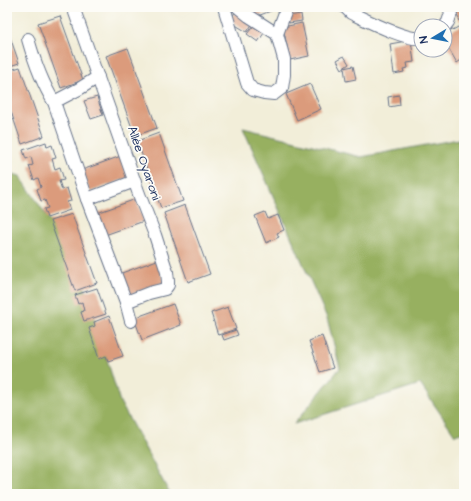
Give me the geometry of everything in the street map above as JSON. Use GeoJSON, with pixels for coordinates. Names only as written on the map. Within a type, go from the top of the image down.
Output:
{"type":"FeatureCollection","features":[{"type":"Feature","properties":{"kind":"street","name":"Allée Oyaroni"},"geometry":{"type":"LineString","coordinates":[[73,7],[167,272],[168,285],[165,289],[149,293],[126,302]]}},
{"type":"Feature","properties":{"kind":"street"},"geometry":{"type":"LineString","coordinates":[[224,7],[247,83],[253,90],[274,94],[282,88],[284,75],[284,59],[276,34],[238,7]]}},
{"type":"Feature","properties":{"kind":"street"},"geometry":{"type":"LineString","coordinates":[[276,34],[286,10],[290,7]]}},
{"type":"Feature","properties":{"kind":"street"},"geometry":{"type":"LineString","coordinates":[[345,7],[351,13],[402,36],[413,37]]}},
{"type":"Feature","properties":{"kind":"street"},"geometry":{"type":"LineString","coordinates":[[449,7],[451,13],[449,18]]}},
{"type":"Feature","properties":{"kind":"street"},"geometry":{"type":"LineString","coordinates":[[28,39],[47,91],[54,102],[87,199],[126,302],[131,321]]}},
{"type":"Feature","properties":{"kind":"street"},"geometry":{"type":"LineString","coordinates":[[54,102],[98,77]]}},
{"type":"Feature","properties":{"kind":"street"},"geometry":{"type":"LineString","coordinates":[[87,199],[135,181]]}},
{"type":"Feature","properties":{"kind":"green space"},"geometry":{"type":"Polygon","coordinates":[[[243,128],[361,157],[464,138],[464,432],[455,435],[420,384],[294,424],[340,368],[327,318],[243,128]]]}},
{"type":"Feature","properties":{"kind":"green space"},"geometry":{"type":"Polygon","coordinates":[[[7,172],[20,176],[77,261],[120,402],[170,494],[7,494],[7,172]]]}},
{"type":"Feature","properties":{"kind":"building"},"geometry":{"type":"Polygon","coordinates":[[[251,7],[281,7],[255,17],[251,7]]]}},
{"type":"Feature","properties":{"kind":"building"},"geometry":{"type":"Polygon","coordinates":[[[294,7],[300,7],[301,10],[295,12],[294,7]]]}},
{"type":"Feature","properties":{"kind":"building"},"geometry":{"type":"Polygon","coordinates":[[[464,7],[464,18],[460,21],[453,8],[464,7]]]}},
{"type":"Feature","properties":{"kind":"building"},"geometry":{"type":"Polygon","coordinates":[[[236,11],[253,23],[247,32],[229,21],[236,11]]]}},
{"type":"Feature","properties":{"kind":"building"},"geometry":{"type":"Polygon","coordinates":[[[301,14],[302,21],[289,23],[288,16],[301,14]]]}},
{"type":"Feature","properties":{"kind":"building"},"geometry":{"type":"Polygon","coordinates":[[[60,16],[83,80],[61,88],[38,23],[60,16]]]}},
{"type":"Feature","properties":{"kind":"building"},"geometry":{"type":"Polygon","coordinates":[[[256,23],[266,30],[258,42],[247,34],[256,23]]]}},
{"type":"Feature","properties":{"kind":"building"},"geometry":{"type":"Polygon","coordinates":[[[302,23],[309,56],[290,60],[283,27],[302,23]]]}},
{"type":"Feature","properties":{"kind":"building"},"geometry":{"type":"Polygon","coordinates":[[[462,25],[464,29],[464,58],[457,63],[453,56],[453,30],[462,25]]]}},
{"type":"Feature","properties":{"kind":"building"},"geometry":{"type":"Polygon","coordinates":[[[7,34],[9,34],[19,63],[7,67],[7,34]]]}},
{"type":"Feature","properties":{"kind":"building"},"geometry":{"type":"Polygon","coordinates":[[[411,40],[414,62],[407,63],[408,68],[403,69],[404,72],[394,74],[390,44],[411,40]]]}},
{"type":"Feature","properties":{"kind":"building"},"geometry":{"type":"Polygon","coordinates":[[[128,48],[157,128],[135,136],[106,56],[128,48]]]}},
{"type":"Feature","properties":{"kind":"building"},"geometry":{"type":"Polygon","coordinates":[[[344,56],[349,64],[342,69],[337,60],[344,56]]]}},
{"type":"Feature","properties":{"kind":"building"},"geometry":{"type":"Polygon","coordinates":[[[353,66],[356,79],[346,81],[344,68],[353,66]]]}},
{"type":"Feature","properties":{"kind":"building"},"geometry":{"type":"Polygon","coordinates":[[[20,67],[44,136],[22,144],[7,100],[7,71],[20,67]]]}},
{"type":"Feature","properties":{"kind":"building"},"geometry":{"type":"Polygon","coordinates":[[[310,84],[321,109],[297,120],[286,94],[310,84]]]}},
{"type":"Feature","properties":{"kind":"building"},"geometry":{"type":"Polygon","coordinates":[[[399,95],[400,105],[389,107],[388,97],[399,95]]]}},
{"type":"Feature","properties":{"kind":"building"},"geometry":{"type":"Polygon","coordinates":[[[97,97],[103,115],[91,119],[84,101],[97,97]]]}},
{"type":"Feature","properties":{"kind":"building"},"geometry":{"type":"Polygon","coordinates":[[[159,133],[183,201],[161,208],[137,141],[159,133]]]}},
{"type":"Feature","properties":{"kind":"building"},"geometry":{"type":"Polygon","coordinates":[[[46,142],[47,147],[52,145],[56,158],[52,159],[55,169],[60,167],[64,180],[59,181],[62,190],[67,188],[71,201],[67,202],[70,210],[47,218],[44,209],[48,208],[45,200],[41,201],[37,189],[41,187],[38,178],[34,180],[29,166],[33,165],[31,157],[26,159],[23,150],[46,142]]]}},
{"type":"Feature","properties":{"kind":"building"},"geometry":{"type":"Polygon","coordinates":[[[121,156],[128,178],[90,192],[82,170],[121,156]]]}},
{"type":"Feature","properties":{"kind":"building"},"geometry":{"type":"Polygon","coordinates":[[[136,199],[144,221],[105,235],[97,213],[136,199]]]}},
{"type":"Feature","properties":{"kind":"building"},"geometry":{"type":"Polygon","coordinates":[[[185,205],[210,274],[188,282],[164,213],[185,205]]]}},
{"type":"Feature","properties":{"kind":"building"},"geometry":{"type":"Polygon","coordinates":[[[265,212],[268,219],[278,215],[284,230],[277,233],[279,237],[266,243],[255,216],[265,212]]]}},
{"type":"Feature","properties":{"kind":"building"},"geometry":{"type":"Polygon","coordinates":[[[72,214],[97,283],[75,291],[50,221],[72,214]]]}},
{"type":"Feature","properties":{"kind":"building"},"geometry":{"type":"Polygon","coordinates":[[[157,260],[165,282],[127,296],[119,274],[157,260]]]}},
{"type":"Feature","properties":{"kind":"building"},"geometry":{"type":"Polygon","coordinates":[[[97,288],[106,314],[84,321],[81,312],[84,311],[82,302],[78,304],[75,295],[97,288]]]}},
{"type":"Feature","properties":{"kind":"building"},"geometry":{"type":"Polygon","coordinates":[[[173,304],[181,325],[142,340],[134,318],[173,304]]]}},
{"type":"Feature","properties":{"kind":"building"},"geometry":{"type":"Polygon","coordinates":[[[228,307],[236,329],[218,335],[211,313],[228,307]]]}},
{"type":"Feature","properties":{"kind":"building"},"geometry":{"type":"Polygon","coordinates":[[[109,316],[123,356],[108,361],[106,356],[99,359],[89,328],[95,326],[94,322],[109,316]]]}},
{"type":"Feature","properties":{"kind":"building"},"geometry":{"type":"Polygon","coordinates":[[[236,330],[238,335],[224,340],[222,335],[236,330]]]}},
{"type":"Feature","properties":{"kind":"building"},"geometry":{"type":"Polygon","coordinates":[[[322,336],[333,368],[320,372],[309,341],[322,336]]]}}]}
